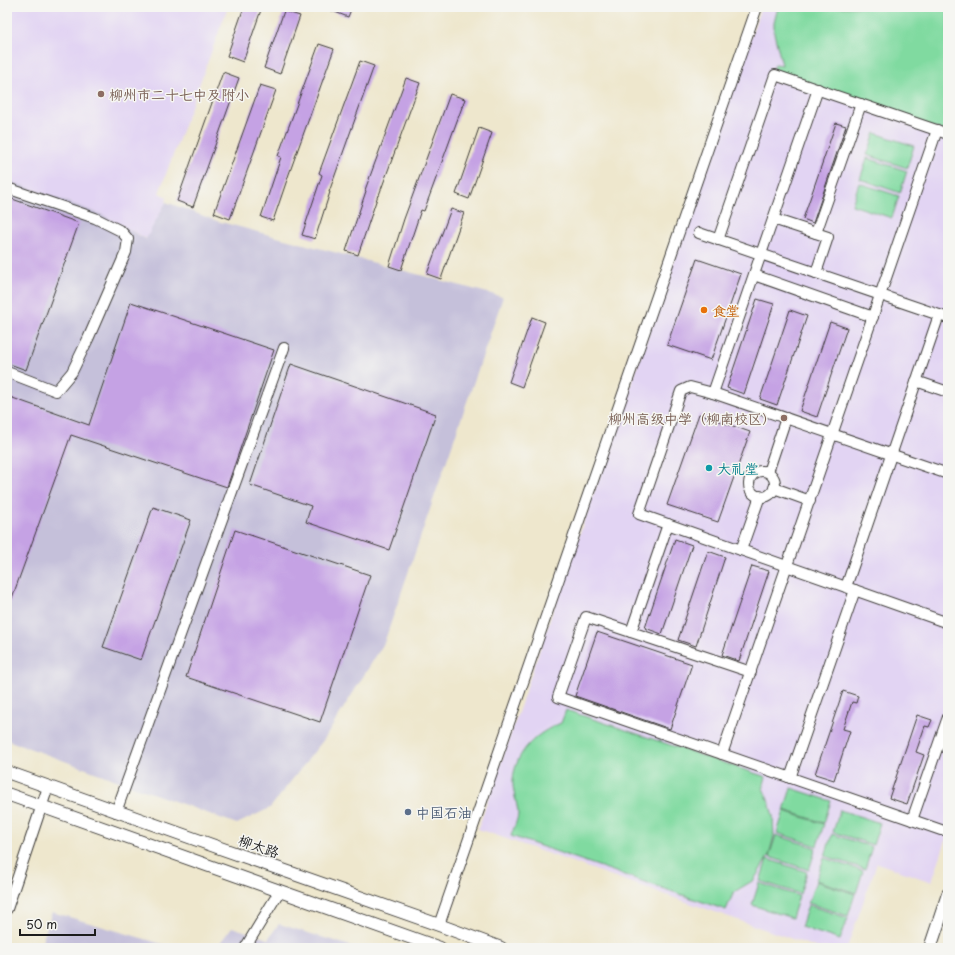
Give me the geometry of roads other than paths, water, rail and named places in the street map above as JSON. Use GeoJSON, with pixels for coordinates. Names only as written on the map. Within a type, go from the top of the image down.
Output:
{"type":"FeatureCollection","features":[{"type":"Feature","properties":{"kind":"main road","name":"柳太路"},"geometry":{"type":"LineString","coordinates":[[7,772],[501,948]]}},
{"type":"Feature","properties":{"kind":"main road"},"geometry":{"type":"LineString","coordinates":[[7,794],[440,948]]}},
{"type":"Feature","properties":{"kind":"main road"},"geometry":{"type":"LineString","coordinates":[[930,948],[948,894]]}},
{"type":"Feature","properties":{"kind":"street"},"geometry":{"type":"LineString","coordinates":[[439,925],[757,7]]}},
{"type":"Feature","properties":{"kind":"street"},"geometry":{"type":"LineString","coordinates":[[718,240],[775,75],[948,134]]}},
{"type":"Feature","properties":{"kind":"street"},"geometry":{"type":"LineString","coordinates":[[713,393],[818,89]]}},
{"type":"Feature","properties":{"kind":"street"},"geometry":{"type":"LineString","coordinates":[[816,233],[861,104]]}},
{"type":"Feature","properties":{"kind":"street"},"geometry":{"type":"LineString","coordinates":[[722,754],[938,130]]}},
{"type":"Feature","properties":{"kind":"street"},"geometry":{"type":"LineString","coordinates":[[7,188],[95,218],[121,231],[128,239],[126,252],[88,339],[72,372],[56,391],[7,372]]}},
{"type":"Feature","properties":{"kind":"street"},"geometry":{"type":"LineString","coordinates":[[773,219],[828,237],[816,273]]}},
{"type":"Feature","properties":{"kind":"street"},"geometry":{"type":"LineString","coordinates":[[699,233],[944,316],[916,381],[790,778]]}},
{"type":"Feature","properties":{"kind":"street"},"geometry":{"type":"LineString","coordinates":[[754,275],[873,317]]}},
{"type":"Feature","properties":{"kind":"street"},"geometry":{"type":"LineString","coordinates":[[116,812],[284,348]]}},
{"type":"Feature","properties":{"kind":"street"},"geometry":{"type":"LineString","coordinates":[[916,381],[948,392]]}},
{"type":"Feature","properties":{"kind":"street"},"geometry":{"type":"LineString","coordinates":[[948,474],[713,393],[690,387],[681,391],[639,514],[948,623]]}},
{"type":"Feature","properties":{"kind":"street"},"geometry":{"type":"LineString","coordinates":[[768,472],[786,418]]}},
{"type":"Feature","properties":{"kind":"street"},"geometry":{"type":"LineString","coordinates":[[760,471],[768,472],[773,478],[774,488],[767,495],[760,496],[752,491],[749,483],[750,479],[752,475],[760,471]]}},
{"type":"Feature","properties":{"kind":"street"},"geometry":{"type":"LineString","coordinates":[[774,488],[810,501]]}},
{"type":"Feature","properties":{"kind":"street"},"geometry":{"type":"LineString","coordinates":[[741,550],[760,496]]}},
{"type":"Feature","properties":{"kind":"street"},"geometry":{"type":"LineString","coordinates":[[631,632],[668,524]]}},
{"type":"Feature","properties":{"kind":"street"},"geometry":{"type":"LineString","coordinates":[[751,672],[586,617],[558,697],[942,830]]}},
{"type":"Feature","properties":{"kind":"street"},"geometry":{"type":"LineString","coordinates":[[912,820],[948,717]]}},
{"type":"Feature","properties":{"kind":"street"},"geometry":{"type":"LineString","coordinates":[[7,909],[48,787]]}},
{"type":"Feature","properties":{"kind":"street"},"geometry":{"type":"LineString","coordinates":[[245,948],[279,892]]}},
{"type":"Feature","properties":{"kind":"place","name":"柳州市二十七中及附小"},"geometry":{"type":"Point","coordinates":[101,94]}},
{"type":"Feature","properties":{"kind":"place","name":"食堂"},"geometry":{"type":"Point","coordinates":[704,310]}},
{"type":"Feature","properties":{"kind":"place","name":"柳州高级中学（柳南校区）"},"geometry":{"type":"Point","coordinates":[784,418]}},
{"type":"Feature","properties":{"kind":"place","name":"大礼堂"},"geometry":{"type":"Point","coordinates":[709,468]}},
{"type":"Feature","properties":{"kind":"place","name":"中国石油"},"geometry":{"type":"Point","coordinates":[408,812]}}]}
